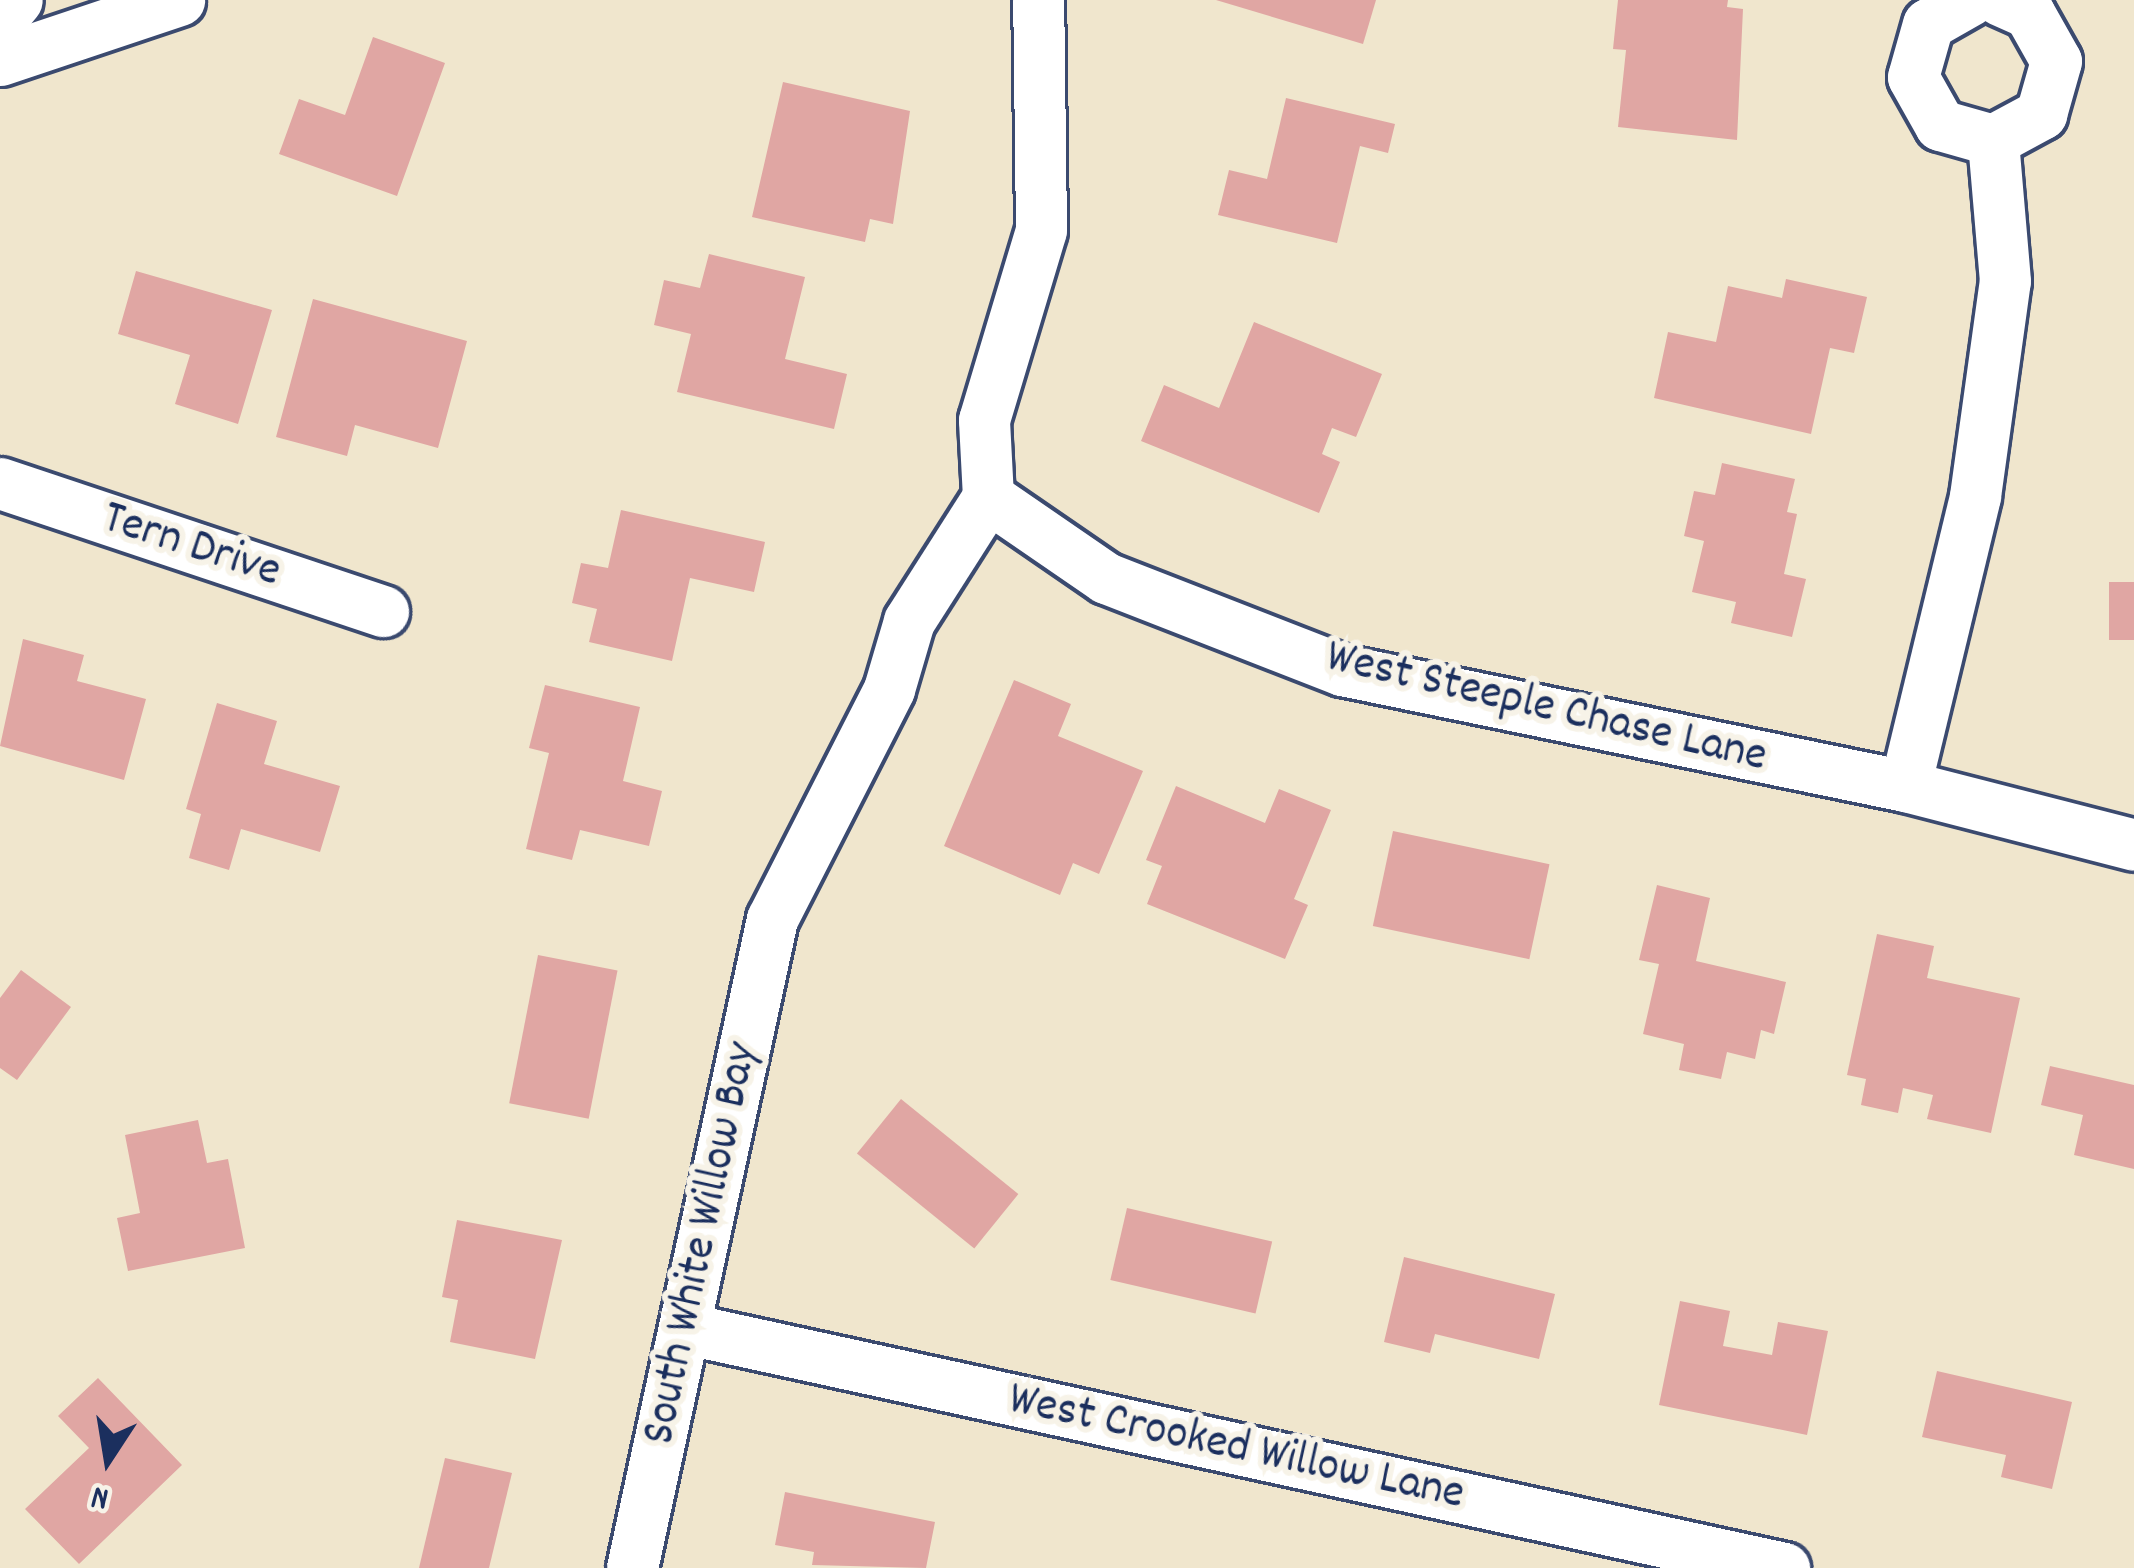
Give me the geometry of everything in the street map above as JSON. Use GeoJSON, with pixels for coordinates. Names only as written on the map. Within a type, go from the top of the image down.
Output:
{"type":"FeatureCollection","features":[{"type":"Feature","properties":{"kind":"street"},"geometry":{"type":"LineString","coordinates":[[0,20],[17,0]]}},
{"type":"Feature","properties":{"kind":"street"},"geometry":{"type":"LineString","coordinates":[[0,60],[179,0]]}},
{"type":"Feature","properties":{"kind":"street"},"geometry":{"type":"LineString","coordinates":[[988,497],[984,420],[1041,230],[1038,0]]}},
{"type":"Feature","properties":{"kind":"street"},"geometry":{"type":"LineString","coordinates":[[1970,0],[1928,24],[1913,77],[1940,125],[1993,140],[2041,114],[2056,61],[2029,13],[2000,0]]}},
{"type":"Feature","properties":{"kind":"street"},"geometry":{"type":"LineString","coordinates":[[1906,786],[1976,496],[2005,281],[1993,140]]}},
{"type":"Feature","properties":{"kind":"street","name":"Tern Drive"},"geometry":{"type":"LineString","coordinates":[[0,483],[383,611]]}},
{"type":"Feature","properties":{"kind":"street","name":"West Steeple Chase Lane"},"geometry":{"type":"LineString","coordinates":[[988,497],[1106,578],[1342,670],[1906,786],[2134,845]]}},
{"type":"Feature","properties":{"kind":"street","name":"South White Willow Bay"},"geometry":{"type":"LineString","coordinates":[[632,1568],[688,1329],[772,919],[889,689],[908,621],[988,497]]}},
{"type":"Feature","properties":{"kind":"street","name":"West Crooked Willow Lane"},"geometry":{"type":"LineString","coordinates":[[688,1329],[1784,1568]]}},
{"type":"Feature","properties":{"kind":"building"},"geometry":{"type":"Polygon","coordinates":[[[1216,0],[1376,0],[1363,44],[1216,0]]]}},
{"type":"Feature","properties":{"kind":"building"},"geometry":{"type":"Polygon","coordinates":[[[1618,0],[1728,0],[1727,7],[1743,9],[1737,140],[1618,127],[1626,50],[1613,49],[1618,0]]]}},
{"type":"Feature","properties":{"kind":"building"},"geometry":{"type":"Polygon","coordinates":[[[373,37],[445,63],[397,196],[279,154],[299,99],[345,115],[373,37]]]}},
{"type":"Feature","properties":{"kind":"building"},"geometry":{"type":"Polygon","coordinates":[[[783,82],[910,111],[893,224],[870,219],[865,242],[752,217],[783,82]]]}},
{"type":"Feature","properties":{"kind":"building"},"geometry":{"type":"Polygon","coordinates":[[[1286,98],[1395,124],[1388,153],[1360,146],[1337,243],[1218,215],[1229,170],[1267,179],[1286,98]]]}},
{"type":"Feature","properties":{"kind":"building"},"geometry":{"type":"Polygon","coordinates":[[[709,254],[805,277],[785,359],[847,374],[834,429],[677,392],[691,334],[654,325],[664,280],[700,288],[709,254]]]}},
{"type":"Feature","properties":{"kind":"building"},"geometry":{"type":"Polygon","coordinates":[[[136,271],[272,310],[238,424],[175,404],[190,355],[118,334],[136,271]]]}},
{"type":"Feature","properties":{"kind":"building"},"geometry":{"type":"Polygon","coordinates":[[[1786,279],[1867,297],[1854,353],[1830,348],[1811,434],[1654,398],[1668,332],[1716,342],[1728,286],[1782,298],[1786,279]]]}},
{"type":"Feature","properties":{"kind":"building"},"geometry":{"type":"Polygon","coordinates":[[[313,299],[467,341],[438,448],[355,425],[347,456],[276,437],[313,299]]]}},
{"type":"Feature","properties":{"kind":"building"},"geometry":{"type":"Polygon","coordinates":[[[1254,322],[1382,374],[1356,437],[1332,428],[1322,454],[1340,462],[1319,513],[1141,441],[1164,385],[1219,408],[1254,322]]]}},
{"type":"Feature","properties":{"kind":"building"},"geometry":{"type":"Polygon","coordinates":[[[1722,463],[1795,479],[1787,512],[1797,514],[1784,574],[1806,579],[1792,637],[1731,623],[1736,602],[1692,592],[1704,541],[1684,536],[1694,491],[1715,495],[1722,463]]]}},
{"type":"Feature","properties":{"kind":"building"},"geometry":{"type":"Polygon","coordinates":[[[621,510],[765,542],[754,592],[690,578],[672,661],[589,642],[597,609],[572,603],[581,563],[608,568],[621,510]]]}},
{"type":"Feature","properties":{"kind":"building"},"geometry":{"type":"Polygon","coordinates":[[[2109,582],[2134,582],[2134,640],[2109,640],[2109,582]]]}},
{"type":"Feature","properties":{"kind":"building"},"geometry":{"type":"Polygon","coordinates":[[[23,639],[84,655],[77,681],[146,699],[124,780],[0,746],[23,639]]]}},
{"type":"Feature","properties":{"kind":"building"},"geometry":{"type":"Polygon","coordinates":[[[1014,680],[1071,704],[1058,736],[1143,771],[1099,874],[1073,863],[1060,895],[944,846],[1014,680]]]}},
{"type":"Feature","properties":{"kind":"building"},"geometry":{"type":"Polygon","coordinates":[[[545,685],[640,707],[623,781],[662,791],[649,846],[580,830],[572,860],[526,849],[549,753],[529,748],[545,685]]]}},
{"type":"Feature","properties":{"kind":"building"},"geometry":{"type":"Polygon","coordinates":[[[217,703],[277,721],[264,764],[340,786],[320,852],[241,829],[229,870],[189,858],[201,814],[186,809],[217,703]]]}},
{"type":"Feature","properties":{"kind":"building"},"geometry":{"type":"Polygon","coordinates":[[[1176,786],[1265,823],[1279,789],[1331,810],[1294,899],[1308,905],[1285,959],[1147,904],[1162,866],[1146,860],[1176,786]]]}},
{"type":"Feature","properties":{"kind":"building"},"geometry":{"type":"Polygon","coordinates":[[[1393,831],[1550,864],[1529,959],[1373,926],[1393,831]]]}},
{"type":"Feature","properties":{"kind":"building"},"geometry":{"type":"Polygon","coordinates":[[[1657,885],[1710,898],[1696,961],[1786,982],[1774,1034],[1761,1030],[1755,1059],[1727,1052],[1721,1079],[1679,1070],[1684,1044],[1643,1034],[1659,964],[1639,960],[1657,885]]]}},
{"type":"Feature","properties":{"kind":"building"},"geometry":{"type":"Polygon","coordinates":[[[1877,934],[1934,946],[1927,978],[2020,998],[1991,1133],[1927,1119],[1933,1095],[1903,1088],[1898,1113],[1861,1105],[1866,1079],[1847,1075],[1877,934]]]}},
{"type":"Feature","properties":{"kind":"building"},"geometry":{"type":"Polygon","coordinates":[[[538,955],[618,970],[589,1119],[509,1103],[538,955]]]}},
{"type":"Feature","properties":{"kind":"building"},"geometry":{"type":"Polygon","coordinates":[[[21,970],[71,1007],[17,1080],[0,1068],[0,998],[21,970]]]}},
{"type":"Feature","properties":{"kind":"building"},"geometry":{"type":"Polygon","coordinates":[[[2050,1066],[2134,1085],[2134,1169],[2074,1155],[2083,1115],[2041,1105],[2050,1066]]]}},
{"type":"Feature","properties":{"kind":"building"},"geometry":{"type":"Polygon","coordinates":[[[901,1099],[1018,1194],[974,1248],[857,1153],[901,1099]]]}},
{"type":"Feature","properties":{"kind":"building"},"geometry":{"type":"Polygon","coordinates":[[[198,1120],[207,1163],[228,1159],[245,1248],[128,1271],[117,1218],[140,1213],[125,1135],[198,1120]]]}},
{"type":"Feature","properties":{"kind":"building"},"geometry":{"type":"Polygon","coordinates":[[[1127,1208],[1272,1242],[1256,1314],[1110,1280],[1127,1208]]]}},
{"type":"Feature","properties":{"kind":"building"},"geometry":{"type":"Polygon","coordinates":[[[457,1220],[562,1240],[535,1359],[450,1342],[458,1300],[442,1297],[457,1220]]]}},
{"type":"Feature","properties":{"kind":"building"},"geometry":{"type":"Polygon","coordinates":[[[1404,1257],[1555,1294],[1539,1359],[1435,1334],[1430,1353],[1384,1342],[1404,1257]]]}},
{"type":"Feature","properties":{"kind":"building"},"geometry":{"type":"Polygon","coordinates":[[[1680,1301],[1730,1311],[1723,1346],[1772,1355],[1778,1322],[1828,1331],[1807,1435],[1659,1405],[1680,1301]]]}},
{"type":"Feature","properties":{"kind":"building"},"geometry":{"type":"Polygon","coordinates":[[[1937,1371],[2072,1402],[2052,1489],[2001,1477],[2006,1455],[1922,1437],[1937,1371]]]}},
{"type":"Feature","properties":{"kind":"building"},"geometry":{"type":"Polygon","coordinates":[[[98,1378],[182,1465],[79,1564],[25,1509],[89,1448],[58,1416],[98,1378]]]}},
{"type":"Feature","properties":{"kind":"building"},"geometry":{"type":"Polygon","coordinates":[[[445,1458],[512,1473],[489,1568],[419,1568],[445,1458]]]}},
{"type":"Feature","properties":{"kind":"building"},"geometry":{"type":"Polygon","coordinates":[[[785,1492],[935,1522],[926,1568],[812,1565],[814,1552],[775,1545],[785,1492]]]}}]}
